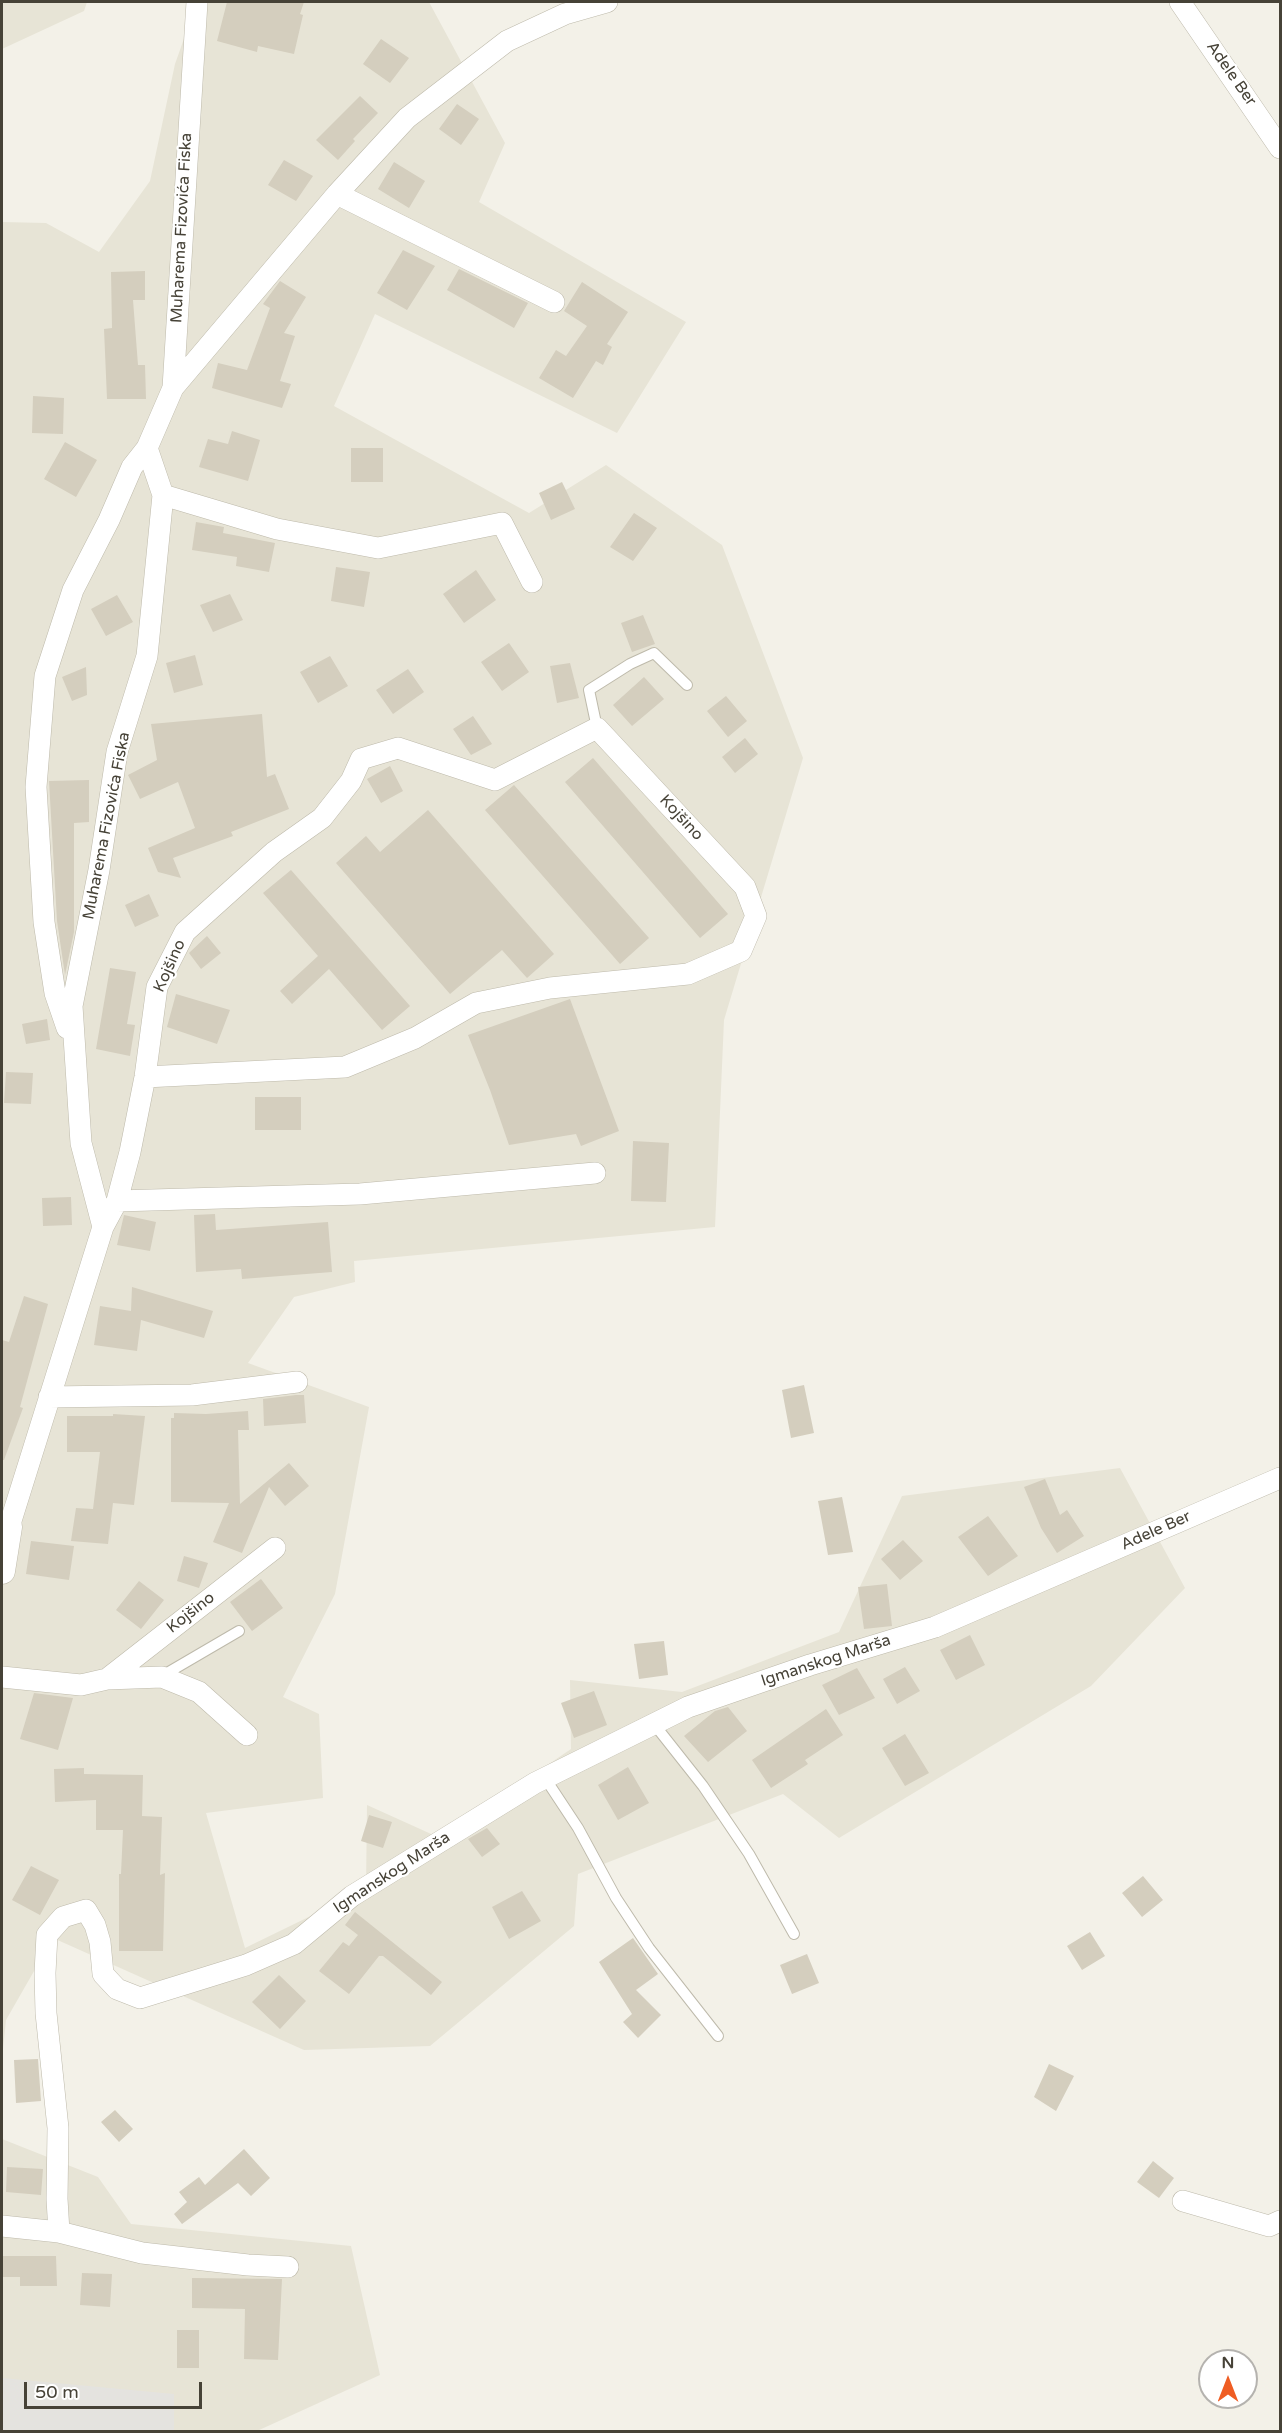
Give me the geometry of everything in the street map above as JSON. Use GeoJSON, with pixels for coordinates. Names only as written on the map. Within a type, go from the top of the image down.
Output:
{"type":"FeatureCollection","features":[{"type":"Feature","properties":{"kind":"street","name":"Muharema Fizovića Fiska"},"geometry":{"type":"LineString","coordinates":[[74,1051],[55,993],[44,922],[36,787],[45,676],[73,590],[109,520],[132,467],[147,448],[173,388],[196,2]]}},
{"type":"Feature","properties":{"kind":"street"},"geometry":{"type":"LineString","coordinates":[[173,388],[337,194],[407,118],[507,41],[565,14],[607,2]]}},
{"type":"Feature","properties":{"kind":"street","name":"Adele Ber"},"geometry":{"type":"LineString","coordinates":[[1180,2],[1281,148]]}},
{"type":"Feature","properties":{"kind":"street"},"geometry":{"type":"LineString","coordinates":[[337,194],[554,302]]}},
{"type":"Feature","properties":{"kind":"street","name":"Muharema Fizovića Fiska"},"geometry":{"type":"LineString","coordinates":[[103,1227],[81,1143],[72,1006],[99,870],[117,752],[147,656],[163,495],[147,448]]}},
{"type":"Feature","properties":{"kind":"street"},"geometry":{"type":"LineString","coordinates":[[163,495],[277,529],[378,549],[502,523],[532,582]]}},
{"type":"Feature","properties":{"kind":"street","name":"Kojšino"},"geometry":{"type":"LineString","coordinates":[[2,1572],[5,1519],[49,1397],[103,1227],[117,1201],[130,1152],[146,1077],[157,987],[185,932],[274,852],[322,818],[351,781],[361,759],[398,748],[495,780],[597,728],[745,887],[756,916],[741,951],[688,974],[550,987],[476,1003],[415,1038],[345,1067],[146,1077]]}},
{"type":"Feature","properties":{"kind":"street"},"geometry":{"type":"LineString","coordinates":[[117,1201],[360,1194],[595,1173]]}},
{"type":"Feature","properties":{"kind":"street"},"geometry":{"type":"LineString","coordinates":[[49,1397],[192,1395],[297,1382]]}},
{"type":"Feature","properties":{"kind":"street","name":"Adele Ber"},"geometry":{"type":"LineString","coordinates":[[1032,1585],[1281,1478]]}},
{"type":"Feature","properties":{"kind":"street","name":"Kojšino"},"geometry":{"type":"LineString","coordinates":[[107,1679],[275,1548]]}},
{"type":"Feature","properties":{"kind":"street","name":"Igmanskog Marša"},"geometry":{"type":"LineString","coordinates":[[60,2232],[57,2199],[58,2128],[46,2013],[45,1973],[47,1935],[63,1917],[86,1910],[95,1925],[100,1942],[103,1974],[117,1989],[140,1998],[246,1965],[294,1944],[352,1896],[545,1778],[688,1707],[810,1665],[935,1628],[1032,1585]]}},
{"type":"Feature","properties":{"kind":"street","name":"Kojšino"},"geometry":{"type":"LineString","coordinates":[[2,1677],[81,1685],[107,1679],[162,1677],[200,1692],[247,1735]]}},
{"type":"Feature","properties":{"kind":"street"},"geometry":{"type":"LineString","coordinates":[[1183,2201],[1269,2226],[1281,2221]]}},
{"type":"Feature","properties":{"kind":"street"},"geometry":{"type":"LineString","coordinates":[[2,2226],[60,2232],[142,2253],[248,2265],[288,2267]]}},
{"type":"Feature","properties":{"kind":"lane"},"geometry":{"type":"LineString","coordinates":[[597,728],[589,690],[630,664],[654,653],[687,685]]}},
{"type":"Feature","properties":{"kind":"lane"},"geometry":{"type":"LineString","coordinates":[[162,1677],[239,1631]]}},
{"type":"Feature","properties":{"kind":"lane"},"geometry":{"type":"LineString","coordinates":[[654,1724],[704,1786],[742,1844],[794,1934]]}},
{"type":"Feature","properties":{"kind":"lane"},"geometry":{"type":"LineString","coordinates":[[545,1778],[578,1828],[616,1898],[644,1940],[718,2036]]}},
{"type":"Feature","properties":{"kind":"shaded area"},"geometry":{"type":"Polygon","coordinates":[[[2,2],[87,2],[84,11],[2,49],[2,2]]]}},
{"type":"Feature","properties":{"kind":"shaded area"},"geometry":{"type":"Polygon","coordinates":[[[197,2],[429,2],[505,143],[479,202],[686,322],[617,433],[375,314],[334,406],[529,513],[606,465],[722,545],[803,758],[724,1020],[715,1227],[354,1261],[355,1282],[294,1297],[248,1363],[369,1407],[335,1594],[283,1697],[319,1714],[323,1798],[206,1813],[245,1948],[366,1889],[367,1805],[440,1838],[571,1749],[570,1680],[682,1692],[839,1632],[902,1496],[1120,1468],[1185,1588],[1091,1686],[839,1838],[783,1794],[578,1874],[574,1926],[430,2046],[304,2050],[53,1938],[6,2020],[2,2059],[2,222],[46,223],[99,252],[150,181],[175,64],[197,2]]]}},
{"type":"Feature","properties":{"kind":"shaded area"},"geometry":{"type":"Polygon","coordinates":[[[2,2139],[98,2177],[131,2224],[351,2246],[380,2375],[257,2431],[2,2431],[2,2139]]]}},
{"type":"Feature","properties":{"kind":"shaded area"},"geometry":{"type":"Polygon","coordinates":[[[2,2378],[174,2394],[174,2431],[2,2431],[2,2378]]]}},
{"type":"Feature","properties":{"kind":"building"},"geometry":{"type":"Polygon","coordinates":[[[227,2],[304,2],[294,54],[258,46],[257,52],[217,41],[227,2]]]}},
{"type":"Feature","properties":{"kind":"building"},"geometry":{"type":"Polygon","coordinates":[[[381,39],[409,58],[390,83],[363,64],[381,39]]]}},
{"type":"Feature","properties":{"kind":"building"},"geometry":{"type":"Polygon","coordinates":[[[360,96],[378,113],[353,139],[355,141],[338,160],[316,140],[360,96]]]}},
{"type":"Feature","properties":{"kind":"building"},"geometry":{"type":"Polygon","coordinates":[[[457,104],[479,119],[461,145],[439,129],[457,104]]]}},
{"type":"Feature","properties":{"kind":"building"},"geometry":{"type":"Polygon","coordinates":[[[284,160],[313,176],[296,201],[268,185],[284,160]]]}},
{"type":"Feature","properties":{"kind":"building"},"geometry":{"type":"Polygon","coordinates":[[[394,162],[425,181],[409,208],[378,189],[394,162]]]}},
{"type":"Feature","properties":{"kind":"building"},"geometry":{"type":"Polygon","coordinates":[[[403,250],[435,266],[407,310],[377,293],[403,250]]]}},
{"type":"Feature","properties":{"kind":"building"},"geometry":{"type":"Polygon","coordinates":[[[459,269],[528,303],[514,328],[447,290],[459,269]]]}},
{"type":"Feature","properties":{"kind":"building"},"geometry":{"type":"Polygon","coordinates":[[[145,271],[145,300],[133,300],[138,365],[145,365],[146,399],[107,399],[104,329],[112,328],[111,272],[145,271]]]}},
{"type":"Feature","properties":{"kind":"building"},"geometry":{"type":"Polygon","coordinates":[[[280,281],[306,297],[284,333],[295,336],[280,381],[291,384],[282,408],[212,388],[218,363],[247,370],[270,308],[263,304],[280,281]]]}},
{"type":"Feature","properties":{"kind":"building"},"geometry":{"type":"Polygon","coordinates":[[[582,282],[628,312],[607,344],[612,347],[603,365],[596,361],[573,398],[539,378],[556,350],[566,356],[587,326],[564,311],[582,282]]]}},
{"type":"Feature","properties":{"kind":"building"},"geometry":{"type":"Polygon","coordinates":[[[33,396],[64,398],[63,434],[32,433],[33,396]]]}},
{"type":"Feature","properties":{"kind":"building"},"geometry":{"type":"Polygon","coordinates":[[[232,431],[260,440],[248,481],[199,467],[208,439],[228,444],[232,431]]]}},
{"type":"Feature","properties":{"kind":"building"},"geometry":{"type":"Polygon","coordinates":[[[65,442],[97,460],[76,497],[44,479],[65,442]]]}},
{"type":"Feature","properties":{"kind":"building"},"geometry":{"type":"Polygon","coordinates":[[[351,448],[383,448],[383,482],[351,482],[351,448]]]}},
{"type":"Feature","properties":{"kind":"building"},"geometry":{"type":"Polygon","coordinates":[[[562,482],[575,509],[551,520],[539,493],[562,482]]]}},
{"type":"Feature","properties":{"kind":"building"},"geometry":{"type":"Polygon","coordinates":[[[634,513],[657,528],[633,561],[610,547],[634,513]]]}},
{"type":"Feature","properties":{"kind":"building"},"geometry":{"type":"Polygon","coordinates":[[[196,522],[224,527],[223,533],[275,543],[269,572],[236,566],[237,557],[192,550],[196,522]]]}},
{"type":"Feature","properties":{"kind":"building"},"geometry":{"type":"Polygon","coordinates":[[[336,567],[370,572],[364,607],[331,601],[336,567]]]}},
{"type":"Feature","properties":{"kind":"building"},"geometry":{"type":"Polygon","coordinates":[[[476,570],[496,600],[464,623],[443,594],[476,570]]]}},
{"type":"Feature","properties":{"kind":"building"},"geometry":{"type":"Polygon","coordinates":[[[230,594],[243,620],[213,632],[200,605],[230,594]]]}},
{"type":"Feature","properties":{"kind":"building"},"geometry":{"type":"Polygon","coordinates":[[[117,595],[133,622],[106,636],[91,609],[117,595]]]}},
{"type":"Feature","properties":{"kind":"building"},"geometry":{"type":"Polygon","coordinates":[[[643,615],[655,644],[632,652],[621,623],[643,615]]]}},
{"type":"Feature","properties":{"kind":"building"},"geometry":{"type":"Polygon","coordinates":[[[509,643],[529,672],[502,691],[481,662],[509,643]]]}},
{"type":"Feature","properties":{"kind":"building"},"geometry":{"type":"Polygon","coordinates":[[[195,655],[203,685],[174,693],[166,663],[195,655]]]}},
{"type":"Feature","properties":{"kind":"building"},"geometry":{"type":"Polygon","coordinates":[[[330,656],[348,686],[318,703],[300,672],[330,656]]]}},
{"type":"Feature","properties":{"kind":"building"},"geometry":{"type":"Polygon","coordinates":[[[570,663],[579,698],[557,703],[550,666],[570,663]]]}},
{"type":"Feature","properties":{"kind":"building"},"geometry":{"type":"Polygon","coordinates":[[[86,667],[87,695],[72,701],[62,677],[86,667]]]}},
{"type":"Feature","properties":{"kind":"building"},"geometry":{"type":"Polygon","coordinates":[[[408,669],[424,692],[393,714],[376,690],[408,669]]]}},
{"type":"Feature","properties":{"kind":"building"},"geometry":{"type":"Polygon","coordinates":[[[644,677],[664,699],[632,726],[613,705],[644,677]]]}},
{"type":"Feature","properties":{"kind":"building"},"geometry":{"type":"Polygon","coordinates":[[[726,696],[747,721],[728,737],[707,711],[726,696]]]}},
{"type":"Feature","properties":{"kind":"building"},"geometry":{"type":"Polygon","coordinates":[[[262,714],[267,777],[275,774],[289,809],[231,832],[233,836],[173,858],[181,878],[158,872],[148,848],[195,828],[178,782],[140,799],[128,775],[157,760],[151,724],[262,714]]]}},
{"type":"Feature","properties":{"kind":"building"},"geometry":{"type":"Polygon","coordinates":[[[473,716],[492,744],[471,755],[453,729],[473,716]]]}},
{"type":"Feature","properties":{"kind":"building"},"geometry":{"type":"Polygon","coordinates":[[[745,738],[758,754],[735,773],[722,757],[745,738]]]}},
{"type":"Feature","properties":{"kind":"building"},"geometry":{"type":"Polygon","coordinates":[[[593,758],[728,914],[700,938],[565,782],[593,758]]]}},
{"type":"Feature","properties":{"kind":"building"},"geometry":{"type":"Polygon","coordinates":[[[390,766],[403,791],[381,803],[367,779],[390,766]]]}},
{"type":"Feature","properties":{"kind":"building"},"geometry":{"type":"Polygon","coordinates":[[[89,780],[89,822],[74,823],[74,932],[65,975],[57,921],[49,781],[89,780]]]}},
{"type":"Feature","properties":{"kind":"building"},"geometry":{"type":"Polygon","coordinates":[[[514,785],[649,938],[620,964],[485,810],[514,785]]]}},
{"type":"Feature","properties":{"kind":"building"},"geometry":{"type":"Polygon","coordinates":[[[428,810],[554,954],[527,978],[502,950],[450,994],[336,863],[366,836],[380,852],[428,810]]]}},
{"type":"Feature","properties":{"kind":"building"},"geometry":{"type":"Polygon","coordinates":[[[291,870],[410,1006],[382,1030],[329,969],[292,1004],[280,991],[318,956],[263,893],[291,870]]]}},
{"type":"Feature","properties":{"kind":"building"},"geometry":{"type":"Polygon","coordinates":[[[149,894],[159,916],[135,927],[125,905],[149,894]]]}},
{"type":"Feature","properties":{"kind":"building"},"geometry":{"type":"Polygon","coordinates":[[[207,936],[221,953],[201,969],[189,953],[207,936]]]}},
{"type":"Feature","properties":{"kind":"building"},"geometry":{"type":"Polygon","coordinates":[[[110,968],[136,972],[127,1024],[135,1025],[130,1056],[96,1049],[110,968]]]}},
{"type":"Feature","properties":{"kind":"building"},"geometry":{"type":"Polygon","coordinates":[[[176,994],[230,1010],[217,1044],[167,1027],[176,994]]]}},
{"type":"Feature","properties":{"kind":"building"},"geometry":{"type":"Polygon","coordinates":[[[570,999],[619,1131],[581,1146],[576,1134],[509,1145],[468,1035],[570,999]]]}},
{"type":"Feature","properties":{"kind":"building"},"geometry":{"type":"Polygon","coordinates":[[[47,1019],[50,1040],[26,1044],[22,1024],[47,1019]]]}},
{"type":"Feature","properties":{"kind":"building"},"geometry":{"type":"Polygon","coordinates":[[[6,1072],[33,1073],[31,1104],[4,1103],[6,1072]]]}},
{"type":"Feature","properties":{"kind":"building"},"geometry":{"type":"Polygon","coordinates":[[[255,1097],[301,1097],[301,1130],[255,1130],[255,1097]]]}},
{"type":"Feature","properties":{"kind":"building"},"geometry":{"type":"Polygon","coordinates":[[[633,1141],[669,1143],[666,1202],[631,1201],[633,1141]]]}},
{"type":"Feature","properties":{"kind":"building"},"geometry":{"type":"Polygon","coordinates":[[[71,1197],[72,1225],[43,1226],[42,1198],[71,1197]]]}},
{"type":"Feature","properties":{"kind":"building"},"geometry":{"type":"Polygon","coordinates":[[[215,1214],[216,1230],[328,1222],[332,1272],[242,1279],[241,1269],[196,1272],[194,1215],[215,1214]]]}},
{"type":"Feature","properties":{"kind":"building"},"geometry":{"type":"Polygon","coordinates":[[[124,1215],[156,1222],[150,1251],[117,1245],[124,1215]]]}},
{"type":"Feature","properties":{"kind":"building"},"geometry":{"type":"Polygon","coordinates":[[[132,1287],[213,1311],[204,1338],[141,1320],[137,1351],[94,1345],[100,1306],[131,1311],[132,1287]]]}},
{"type":"Feature","properties":{"kind":"building"},"geometry":{"type":"Polygon","coordinates":[[[24,1296],[48,1304],[20,1407],[23,1408],[4,1460],[2,1460],[2,1340],[9,1342],[24,1296]]]}},
{"type":"Feature","properties":{"kind":"building"},"geometry":{"type":"Polygon","coordinates":[[[804,1385],[814,1433],[791,1438],[782,1390],[804,1385]]]}},
{"type":"Feature","properties":{"kind":"building"},"geometry":{"type":"Polygon","coordinates":[[[304,1395],[306,1423],[264,1426],[263,1399],[304,1395]]]}},
{"type":"Feature","properties":{"kind":"building"},"geometry":{"type":"Polygon","coordinates":[[[248,1411],[249,1430],[238,1430],[240,1504],[289,1463],[309,1486],[285,1506],[269,1487],[242,1553],[213,1542],[229,1503],[171,1502],[171,1418],[174,1418],[174,1413],[206,1414],[248,1411]]]}},
{"type":"Feature","properties":{"kind":"building"},"geometry":{"type":"Polygon","coordinates":[[[113,1414],[145,1416],[134,1505],[113,1503],[108,1544],[71,1541],[76,1508],[93,1509],[100,1452],[67,1452],[67,1416],[113,1416],[113,1414]]]}},
{"type":"Feature","properties":{"kind":"building"},"geometry":{"type":"Polygon","coordinates":[[[1045,1479],[1060,1515],[1067,1510],[1084,1536],[1057,1553],[1041,1528],[1024,1487],[1045,1479]]]}},
{"type":"Feature","properties":{"kind":"building"},"geometry":{"type":"Polygon","coordinates":[[[842,1497],[853,1552],[828,1555],[818,1501],[842,1497]]]}},
{"type":"Feature","properties":{"kind":"building"},"geometry":{"type":"Polygon","coordinates":[[[988,1516],[1018,1556],[988,1576],[958,1537],[988,1516]]]}},
{"type":"Feature","properties":{"kind":"building"},"geometry":{"type":"Polygon","coordinates":[[[903,1540],[923,1561],[900,1580],[881,1559],[903,1540]]]}},
{"type":"Feature","properties":{"kind":"building"},"geometry":{"type":"Polygon","coordinates":[[[31,1541],[74,1546],[69,1580],[26,1574],[31,1541]]]}},
{"type":"Feature","properties":{"kind":"building"},"geometry":{"type":"Polygon","coordinates":[[[184,1556],[208,1563],[199,1588],[177,1581],[184,1556]]]}},
{"type":"Feature","properties":{"kind":"building"},"geometry":{"type":"Polygon","coordinates":[[[261,1579],[283,1608],[252,1631],[230,1602],[261,1579]]]}},
{"type":"Feature","properties":{"kind":"building"},"geometry":{"type":"Polygon","coordinates":[[[139,1581],[164,1600],[141,1629],[116,1610],[139,1581]]]}},
{"type":"Feature","properties":{"kind":"building"},"geometry":{"type":"Polygon","coordinates":[[[887,1584],[892,1626],[864,1629],[858,1587],[887,1584]]]}},
{"type":"Feature","properties":{"kind":"building"},"geometry":{"type":"Polygon","coordinates":[[[970,1635],[985,1665],[956,1680],[940,1650],[970,1635]]]}},
{"type":"Feature","properties":{"kind":"building"},"geometry":{"type":"Polygon","coordinates":[[[664,1641],[668,1675],[639,1679],[634,1644],[664,1641]]]}},
{"type":"Feature","properties":{"kind":"building"},"geometry":{"type":"Polygon","coordinates":[[[905,1667],[920,1691],[897,1704],[883,1679],[905,1667]]]}},
{"type":"Feature","properties":{"kind":"building"},"geometry":{"type":"Polygon","coordinates":[[[857,1668],[875,1698],[839,1715],[822,1685],[857,1668]]]}},
{"type":"Feature","properties":{"kind":"building"},"geometry":{"type":"Polygon","coordinates":[[[594,1691],[607,1725],[574,1738],[561,1703],[594,1691]]]}},
{"type":"Feature","properties":{"kind":"building"},"geometry":{"type":"Polygon","coordinates":[[[34,1693],[73,1698],[58,1750],[20,1739],[34,1693]]]}},
{"type":"Feature","properties":{"kind":"building"},"geometry":{"type":"Polygon","coordinates":[[[728,1707],[747,1731],[708,1762],[684,1736],[715,1711],[728,1707]]]}},
{"type":"Feature","properties":{"kind":"building"},"geometry":{"type":"Polygon","coordinates":[[[826,1709],[843,1735],[805,1760],[808,1764],[771,1788],[752,1760],[826,1709]]]}},
{"type":"Feature","properties":{"kind":"building"},"geometry":{"type":"Polygon","coordinates":[[[905,1734],[929,1773],[905,1786],[882,1748],[905,1734]]]}},
{"type":"Feature","properties":{"kind":"building"},"geometry":{"type":"Polygon","coordinates":[[[628,1767],[649,1803],[618,1820],[598,1785],[628,1767]]]}},
{"type":"Feature","properties":{"kind":"building"},"geometry":{"type":"Polygon","coordinates":[[[84,1768],[84,1774],[143,1775],[142,1816],[162,1817],[160,1875],[165,1873],[163,1951],[119,1951],[119,1874],[121,1874],[123,1830],[96,1830],[96,1800],[55,1802],[54,1769],[84,1768]]]}},
{"type":"Feature","properties":{"kind":"building"},"geometry":{"type":"Polygon","coordinates":[[[369,1815],[392,1822],[383,1848],[361,1841],[369,1815]]]}},
{"type":"Feature","properties":{"kind":"building"},"geometry":{"type":"Polygon","coordinates":[[[487,1828],[500,1844],[482,1857],[468,1839],[487,1828]]]}},
{"type":"Feature","properties":{"kind":"building"},"geometry":{"type":"Polygon","coordinates":[[[31,1866],[59,1880],[40,1915],[12,1900],[31,1866]]]}},
{"type":"Feature","properties":{"kind":"building"},"geometry":{"type":"Polygon","coordinates":[[[1143,1876],[1163,1900],[1142,1917],[1122,1893],[1143,1876]]]}},
{"type":"Feature","properties":{"kind":"building"},"geometry":{"type":"Polygon","coordinates":[[[522,1891],[541,1921],[509,1939],[492,1907],[522,1891]]]}},
{"type":"Feature","properties":{"kind":"building"},"geometry":{"type":"Polygon","coordinates":[[[355,1912],[442,1982],[431,1995],[383,1956],[379,1956],[349,1994],[319,1971],[343,1942],[349,1946],[358,1935],[345,1925],[355,1912]]]}},
{"type":"Feature","properties":{"kind":"building"},"geometry":{"type":"Polygon","coordinates":[[[1090,1932],[1105,1956],[1082,1970],[1067,1946],[1090,1932]]]}},
{"type":"Feature","properties":{"kind":"building"},"geometry":{"type":"Polygon","coordinates":[[[633,1938],[658,1974],[636,1990],[661,2015],[638,2038],[623,2022],[632,2014],[599,1962],[633,1938]]]}},
{"type":"Feature","properties":{"kind":"building"},"geometry":{"type":"Polygon","coordinates":[[[807,1954],[819,1983],[792,1994],[780,1965],[807,1954]]]}},
{"type":"Feature","properties":{"kind":"building"},"geometry":{"type":"Polygon","coordinates":[[[279,1975],[306,2001],[280,2029],[252,2002],[279,1975]]]}},
{"type":"Feature","properties":{"kind":"building"},"geometry":{"type":"Polygon","coordinates":[[[38,2059],[41,2101],[16,2103],[14,2060],[38,2059]]]}},
{"type":"Feature","properties":{"kind":"building"},"geometry":{"type":"Polygon","coordinates":[[[1049,2064],[1074,2076],[1056,2111],[1034,2097],[1049,2064]]]}},
{"type":"Feature","properties":{"kind":"building"},"geometry":{"type":"Polygon","coordinates":[[[115,2110],[133,2129],[119,2142],[101,2122],[115,2110]]]}},
{"type":"Feature","properties":{"kind":"building"},"geometry":{"type":"Polygon","coordinates":[[[244,2149],[270,2178],[251,2196],[238,2183],[182,2224],[174,2214],[187,2202],[179,2192],[199,2177],[205,2185],[244,2149]]]}},
{"type":"Feature","properties":{"kind":"building"},"geometry":{"type":"Polygon","coordinates":[[[1153,2161],[1174,2178],[1159,2198],[1137,2182],[1153,2161]]]}},
{"type":"Feature","properties":{"kind":"building"},"geometry":{"type":"Polygon","coordinates":[[[7,2167],[43,2169],[41,2195],[6,2192],[7,2167]]]}},
{"type":"Feature","properties":{"kind":"building"},"geometry":{"type":"Polygon","coordinates":[[[2,2256],[56,2256],[57,2286],[20,2286],[20,2277],[2,2277],[2,2256]]]}},
{"type":"Feature","properties":{"kind":"building"},"geometry":{"type":"Polygon","coordinates":[[[82,2273],[112,2274],[110,2307],[80,2305],[82,2273]]]}},
{"type":"Feature","properties":{"kind":"building"},"geometry":{"type":"Polygon","coordinates":[[[192,2278],[282,2279],[278,2360],[244,2359],[245,2309],[192,2308],[192,2278]]]}},
{"type":"Feature","properties":{"kind":"building"},"geometry":{"type":"Polygon","coordinates":[[[177,2330],[199,2330],[199,2368],[177,2368],[177,2330]]]}}]}
